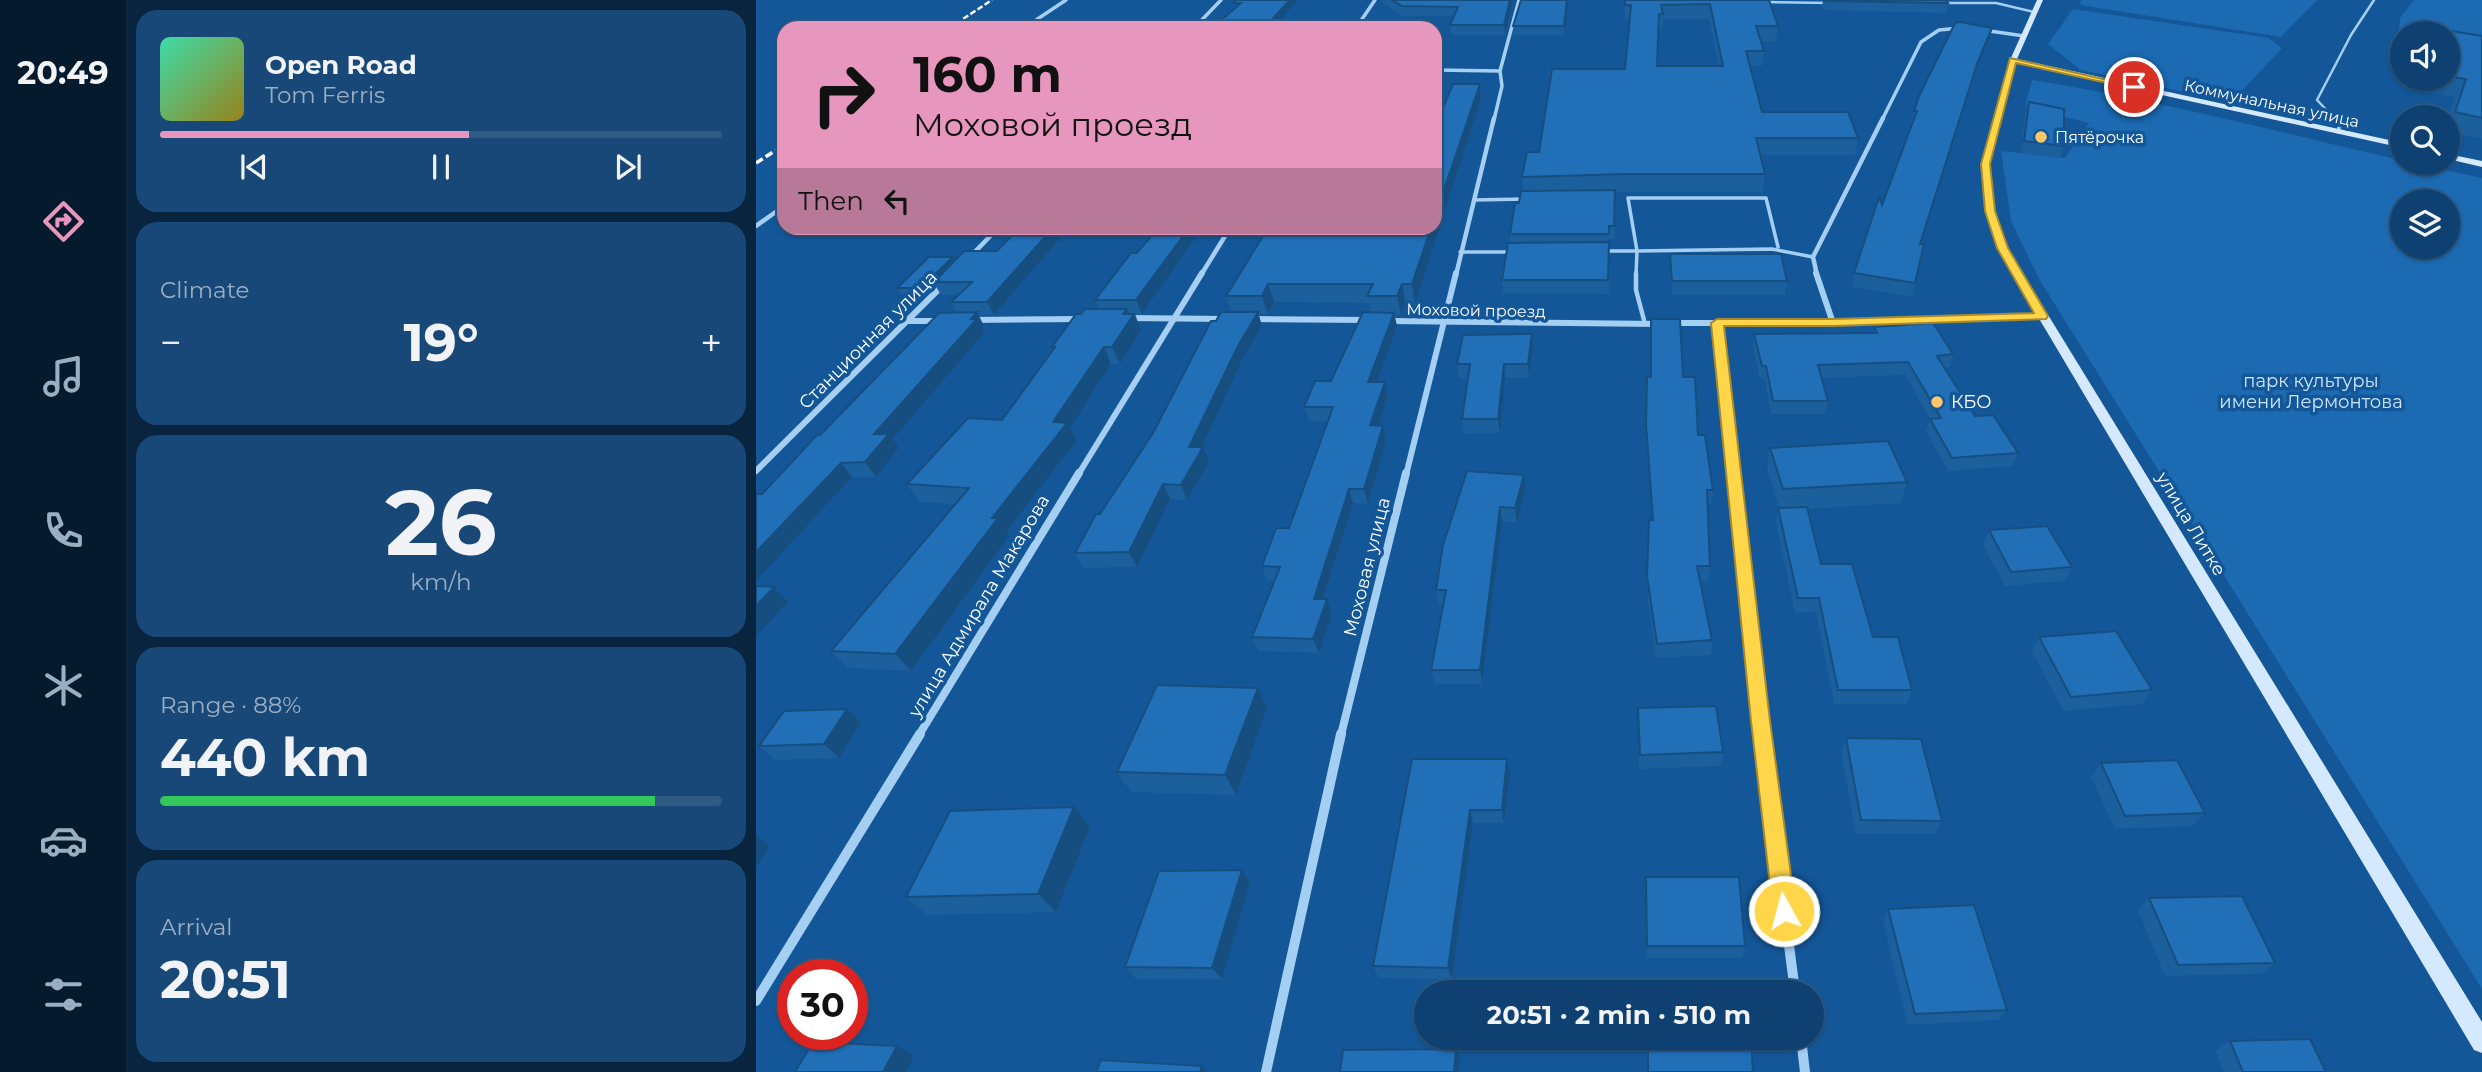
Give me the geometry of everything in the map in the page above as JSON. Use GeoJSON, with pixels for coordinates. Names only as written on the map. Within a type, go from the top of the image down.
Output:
{"type":"FeatureCollection","features":[{"type":"Feature","properties":{"kind":"main road","name":"улица Литке"},"geometry":{"type":"LineString","coordinates":[[2040,0],[2013,60],[1985,164],[1990,211],[2002,248],[2482,1042]]}},
{"type":"Feature","properties":{"kind":"main road","name":"Коммунальная улица"},"geometry":{"type":"LineString","coordinates":[[2013,60],[2390,143]]}},
{"type":"Feature","properties":{"kind":"main road"},"geometry":{"type":"LineString","coordinates":[[2460,159],[2482,164]]}},
{"type":"Feature","properties":{"kind":"street"},"geometry":{"type":"LineString","coordinates":[[1034,21],[1066,0]]}},
{"type":"Feature","properties":{"kind":"street"},"geometry":{"type":"LineString","coordinates":[[1201,21],[1221,0]]}},
{"type":"Feature","properties":{"kind":"street"},"geometry":{"type":"LineString","coordinates":[[1361,21],[1375,0]]}},
{"type":"Feature","properties":{"kind":"street","name":"Моховая улица"},"geometry":{"type":"LineString","coordinates":[[1266,1072],[1337,750],[1502,86],[1500,71],[1519,0]]}},
{"type":"Feature","properties":{"kind":"street"},"geometry":{"type":"LineString","coordinates":[[1833,323],[1816,273],[1814,257],[1921,42],[1929,33],[1940,29],[1970,29]]}},
{"type":"Feature","properties":{"kind":"street"},"geometry":{"type":"LineString","coordinates":[[1981,30],[2024,36]]}},
{"type":"Feature","properties":{"kind":"street"},"geometry":{"type":"LineString","coordinates":[[1442,71],[1500,71]]}},
{"type":"Feature","properties":{"kind":"street"},"geometry":{"type":"LineString","coordinates":[[756,226],[777,211]]}},
{"type":"Feature","properties":{"kind":"street"},"geometry":{"type":"LineString","coordinates":[[962,265],[991,235]]}},
{"type":"Feature","properties":{"kind":"street","name":"улица Адмирала Макарова"},"geometry":{"type":"LineString","coordinates":[[756,1001],[1226,235]]}},
{"type":"Feature","properties":{"kind":"street","name":"Станционная улица"},"geometry":{"type":"LineString","coordinates":[[756,471],[909,321],[953,274]]}},
{"type":"Feature","properties":{"kind":"street","name":"Моховой проезд"},"geometry":{"type":"LineString","coordinates":[[1242,319],[1646,324],[1833,323],[2042,316]]}},
{"type":"Feature","properties":{"kind":"street"},"geometry":{"type":"LineString","coordinates":[[1118,318],[1228,319]]}},
{"type":"Feature","properties":{"kind":"street"},"geometry":{"type":"LineString","coordinates":[[965,320],[1090,319]]}},
{"type":"Feature","properties":{"kind":"street"},"geometry":{"type":"LineString","coordinates":[[909,321],[951,320]]}},
{"type":"Feature","properties":{"kind":"street"},"geometry":{"type":"LineString","coordinates":[[1717,323],[1760,721],[1793,980]]}},
{"type":"Feature","properties":{"kind":"street"},"geometry":{"type":"LineString","coordinates":[[1802,1050],[1805,1072]]}},
{"type":"Feature","properties":{"kind":"lane"},"geometry":{"type":"LineString","coordinates":[[2338,132],[2340,124],[2317,100],[2350,36],[2374,0]]}},
{"type":"Feature","properties":{"kind":"lane"},"geometry":{"type":"LineString","coordinates":[[1755,2],[1834,3]]}},
{"type":"Feature","properties":{"kind":"lane"},"geometry":{"type":"LineString","coordinates":[[1929,3],[1996,3],[2034,12]]}},
{"type":"Feature","properties":{"kind":"lane"},"geometry":{"type":"LineString","coordinates":[[1615,198],[1766,198],[1778,247]]}},
{"type":"Feature","properties":{"kind":"lane"},"geometry":{"type":"LineString","coordinates":[[1628,198],[1637,251],[1636,289],[1646,324]]}},
{"type":"Feature","properties":{"kind":"lane"},"geometry":{"type":"LineString","coordinates":[[1474,200],[1538,199]]}},
{"type":"Feature","properties":{"kind":"lane"},"geometry":{"type":"LineString","coordinates":[[1597,251],[1778,247],[1814,257]]}},
{"type":"Feature","properties":{"kind":"lane"},"geometry":{"type":"LineString","coordinates":[[1460,252],[1515,252]]}},
{"type":"Feature","properties":{"kind":"green space"},"geometry":{"type":"Polygon","coordinates":[[[2081,0],[2317,0],[2281,37],[2080,5],[2081,0]]]}},
{"type":"Feature","properties":{"kind":"green space"},"geometry":{"type":"Polygon","coordinates":[[[2414,0],[2482,0],[2482,53],[2460,40],[2460,21],[2400,21],[2414,0]]]}},
{"type":"Feature","properties":{"kind":"green space"},"geometry":{"type":"Polygon","coordinates":[[[2073,9],[2269,38],[2282,48],[2235,98],[2208,97],[2081,70],[2048,44],[2073,9]]]}},
{"type":"Feature","properties":{"kind":"green space","name":"парк культуры имени Лермонтова"},"geometry":{"type":"Polygon","coordinates":[[[2032,80],[2202,113],[2390,157],[2390,175],[2460,173],[2482,178],[2482,989],[2039,279],[2011,221],[2001,151],[2065,158],[2089,123],[2025,107],[2032,80]]]}},
{"type":"Feature","properties":{"kind":"building"},"geometry":{"type":"Polygon","coordinates":[[[1236,0],[1290,0],[1270,21],[1220,21],[1241,3],[1233,3],[1236,0]]]}},
{"type":"Feature","properties":{"kind":"building"},"geometry":{"type":"Polygon","coordinates":[[[1392,0],[1510,0],[1504,25],[1450,25],[1458,7],[1402,6],[1392,0]]]}},
{"type":"Feature","properties":{"kind":"building"},"geometry":{"type":"Polygon","coordinates":[[[1521,0],[1567,0],[1564,26],[1513,26],[1521,0]]]}},
{"type":"Feature","properties":{"kind":"building"},"geometry":{"type":"Polygon","coordinates":[[[1625,0],[1769,0],[1778,26],[1756,26],[1764,51],[1746,51],[1762,112],[1848,112],[1858,138],[1756,138],[1765,174],[1522,177],[1527,152],[1539,152],[1552,69],[1625,69],[1631,5],[1625,5],[1625,0]],[[1710,4],[1661,5],[1663,14],[1659,14],[1657,66],[1723,66],[1710,4]]]}},
{"type":"Feature","properties":{"kind":"building"},"geometry":{"type":"Polygon","coordinates":[[[1946,0],[1948,3],[1824,1],[1946,0]]]}},
{"type":"Feature","properties":{"kind":"building"},"geometry":{"type":"Polygon","coordinates":[[[1955,23],[1992,28],[1978,61],[1920,244],[1924,244],[1915,283],[1854,273],[1879,197],[1882,205],[1917,111],[1914,111],[1919,96],[1955,23]]]}},
{"type":"Feature","properties":{"kind":"building"},"geometry":{"type":"Polygon","coordinates":[[[2460,32],[2482,36],[2482,118],[2460,113],[2460,105],[2457,105],[2466,79],[2460,78],[2460,32]]]}},
{"type":"Feature","properties":{"kind":"building"},"geometry":{"type":"Polygon","coordinates":[[[1453,84],[1480,84],[1442,195],[1442,110],[1453,84]]]}},
{"type":"Feature","properties":{"kind":"building","name":"Пятёрочка"},"geometry":{"type":"Polygon","coordinates":[[[2029,102],[2064,109],[2064,146],[2024,141],[2029,102]]]}},
{"type":"Feature","properties":{"kind":"building"},"geometry":{"type":"Polygon","coordinates":[[[1615,190],[1614,226],[1609,226],[1609,234],[1510,234],[1515,203],[1519,203],[1521,191],[1615,190]]]}},
{"type":"Feature","properties":{"kind":"building"},"geometry":{"type":"Polygon","coordinates":[[[1012,235],[1047,235],[987,302],[951,302],[972,282],[934,282],[964,251],[997,251],[1012,235]]]}},
{"type":"Feature","properties":{"kind":"building"},"geometry":{"type":"Polygon","coordinates":[[[1152,235],[1184,235],[1136,300],[1095,300],[1131,253],[1137,253],[1152,235]]]}},
{"type":"Feature","properties":{"kind":"building"},"geometry":{"type":"Polygon","coordinates":[[[1264,235],[1429,235],[1412,284],[1402,284],[1397,296],[1367,296],[1373,284],[1268,284],[1262,296],[1226,296],[1264,235]]]}},
{"type":"Feature","properties":{"kind":"building"},"geometry":{"type":"Polygon","coordinates":[[[1609,242],[1608,280],[1502,280],[1508,243],[1609,242]]]}},
{"type":"Feature","properties":{"kind":"building"},"geometry":{"type":"Polygon","coordinates":[[[1670,254],[1781,254],[1787,281],[1672,281],[1670,254]]]}},
{"type":"Feature","properties":{"kind":"building"},"geometry":{"type":"Polygon","coordinates":[[[929,257],[953,257],[921,288],[897,288],[929,257]]]}},
{"type":"Feature","properties":{"kind":"building"},"geometry":{"type":"Polygon","coordinates":[[[1085,309],[1127,309],[1123,314],[1134,314],[1112,347],[1104,347],[1053,422],[1067,423],[992,518],[998,518],[895,654],[831,651],[969,488],[907,484],[968,418],[1002,420],[1076,314],[1081,314],[1085,309]]]}},
{"type":"Feature","properties":{"kind":"building"},"geometry":{"type":"Polygon","coordinates":[[[977,312],[971,319],[977,319],[874,434],[889,434],[865,462],[841,463],[756,552],[756,494],[762,494],[939,313],[977,312]]]}},
{"type":"Feature","properties":{"kind":"building"},"geometry":{"type":"Polygon","coordinates":[[[1221,312],[1258,312],[1238,346],[1189,447],[1203,447],[1181,485],[1163,484],[1129,552],[1075,553],[1096,514],[1100,514],[1153,433],[1211,321],[1216,321],[1221,312]]]}},
{"type":"Feature","properties":{"kind":"building"},"geometry":{"type":"Polygon","coordinates":[[[1363,312],[1394,313],[1368,382],[1385,382],[1370,425],[1383,426],[1364,489],[1349,489],[1314,599],[1327,599],[1313,639],[1252,637],[1280,567],[1262,566],[1276,528],[1289,528],[1333,407],[1304,407],[1315,381],[1331,381],[1363,312]]]}},
{"type":"Feature","properties":{"kind":"building"},"geometry":{"type":"Polygon","coordinates":[[[1651,319],[1680,319],[1683,377],[1695,377],[1698,435],[1705,435],[1713,490],[1707,490],[1710,566],[1697,566],[1712,640],[1657,644],[1647,576],[1649,520],[1653,520],[1646,425],[1647,376],[1651,377],[1651,319]]]}},
{"type":"Feature","properties":{"kind":"building"},"geometry":{"type":"Polygon","coordinates":[[[1933,323],[1953,354],[1937,356],[1975,416],[1993,415],[2018,453],[1952,458],[1930,419],[1941,418],[1908,362],[1818,365],[1828,401],[1773,401],[1766,366],[1762,366],[1754,334],[1877,333],[1874,327],[1933,323]]]}},
{"type":"Feature","properties":{"kind":"building"},"geometry":{"type":"Polygon","coordinates":[[[1532,334],[1528,364],[1504,364],[1498,419],[1462,419],[1470,364],[1457,364],[1463,335],[1532,334]]]}},
{"type":"Feature","properties":{"kind":"building"},"geometry":{"type":"Polygon","coordinates":[[[1888,441],[1907,482],[1783,489],[1770,448],[1888,441]]]}},
{"type":"Feature","properties":{"kind":"building"},"geometry":{"type":"Polygon","coordinates":[[[1467,471],[1524,475],[1515,508],[1500,507],[1480,670],[1431,670],[1446,590],[1436,590],[1443,545],[1467,471]]]}},
{"type":"Feature","properties":{"kind":"building"},"geometry":{"type":"Polygon","coordinates":[[[1807,507],[1821,564],[1852,564],[1873,637],[1898,637],[1912,690],[1838,690],[1819,598],[1798,598],[1778,508],[1807,507]]]}},
{"type":"Feature","properties":{"kind":"building"},"geometry":{"type":"Polygon","coordinates":[[[2047,526],[2072,567],[2011,572],[1989,530],[2047,526]]]}},
{"type":"Feature","properties":{"kind":"building"},"geometry":{"type":"Polygon","coordinates":[[[756,586],[774,587],[756,606],[756,586]]]}},
{"type":"Feature","properties":{"kind":"building"},"geometry":{"type":"Polygon","coordinates":[[[2116,631],[2152,690],[2071,697],[2039,637],[2116,631]]]}},
{"type":"Feature","properties":{"kind":"building"},"geometry":{"type":"Polygon","coordinates":[[[1157,685],[1258,688],[1225,775],[1117,772],[1157,685]]]}},
{"type":"Feature","properties":{"kind":"building"},"geometry":{"type":"Polygon","coordinates":[[[1716,706],[1723,752],[1640,755],[1638,708],[1716,706]]]}},
{"type":"Feature","properties":{"kind":"building"},"geometry":{"type":"Polygon","coordinates":[[[847,709],[824,744],[759,746],[784,711],[847,709]]]}},
{"type":"Feature","properties":{"kind":"building"},"geometry":{"type":"Polygon","coordinates":[[[1846,738],[1921,739],[1942,821],[1861,820],[1846,738]]]}},
{"type":"Feature","properties":{"kind":"building"},"geometry":{"type":"Polygon","coordinates":[[[1412,759],[1507,759],[1502,810],[1470,810],[1448,968],[1373,966],[1412,759]]]}},
{"type":"Feature","properties":{"kind":"building"},"geometry":{"type":"Polygon","coordinates":[[[2177,760],[2205,813],[2125,816],[2101,763],[2177,760]]]}},
{"type":"Feature","properties":{"kind":"building"},"geometry":{"type":"Polygon","coordinates":[[[1074,807],[1038,894],[906,897],[950,811],[1074,807]]]}},
{"type":"Feature","properties":{"kind":"building"},"geometry":{"type":"Polygon","coordinates":[[[1242,870],[1212,968],[1125,967],[1159,871],[1242,870]]]}},
{"type":"Feature","properties":{"kind":"building"},"geometry":{"type":"Polygon","coordinates":[[[1646,877],[1739,877],[1745,946],[1647,946],[1646,877]]]}},
{"type":"Feature","properties":{"kind":"building"},"geometry":{"type":"Polygon","coordinates":[[[2242,896],[2275,963],[2178,965],[2149,898],[2242,896]]]}},
{"type":"Feature","properties":{"kind":"building"},"geometry":{"type":"Polygon","coordinates":[[[1974,905],[2007,1010],[1915,1014],[1888,909],[1974,905]]]}},
{"type":"Feature","properties":{"kind":"building"},"geometry":{"type":"Polygon","coordinates":[[[2310,1039],[2326,1072],[2243,1072],[2230,1041],[2310,1039]]]}},
{"type":"Feature","properties":{"kind":"building"},"geometry":{"type":"Polygon","coordinates":[[[868,1045],[897,1046],[883,1072],[795,1072],[808,1050],[868,1050],[868,1045]]]}},
{"type":"Feature","properties":{"kind":"building"},"geometry":{"type":"Polygon","coordinates":[[[1343,1050],[1456,1050],[1454,1072],[1340,1072],[1343,1050]]]}},
{"type":"Feature","properties":{"kind":"building"},"geometry":{"type":"Polygon","coordinates":[[[1648,1050],[1752,1050],[1753,1072],[1648,1072],[1648,1050]]]}},
{"type":"Feature","properties":{"kind":"building"},"geometry":{"type":"Polygon","coordinates":[[[1101,1060],[1202,1066],[1200,1072],[1096,1072],[1101,1060]]]}},
{"type":"Feature","properties":{"kind":"railway"},"geometry":{"type":"LineString","coordinates":[[960,21],[992,0]]}},
{"type":"Feature","properties":{"kind":"railway"},"geometry":{"type":"LineString","coordinates":[[756,163],[777,150]]}},
{"type":"Feature","properties":{"kind":"place","name":"Пятёрочка"},"geometry":{"type":"Point","coordinates":[2041,137]}},
{"type":"Feature","properties":{"kind":"place","name":"КБО"},"geometry":{"type":"Point","coordinates":[1937,402]}},
{"type":"Feature","properties":{"kind":"route"},"geometry":{"type":"LineString","coordinates":[[1784,911],[1760,721],[1717,323],[1833,323],[2042,316],[2002,248],[1990,211],[1985,164],[2013,60],[2134,87]]}}]}
